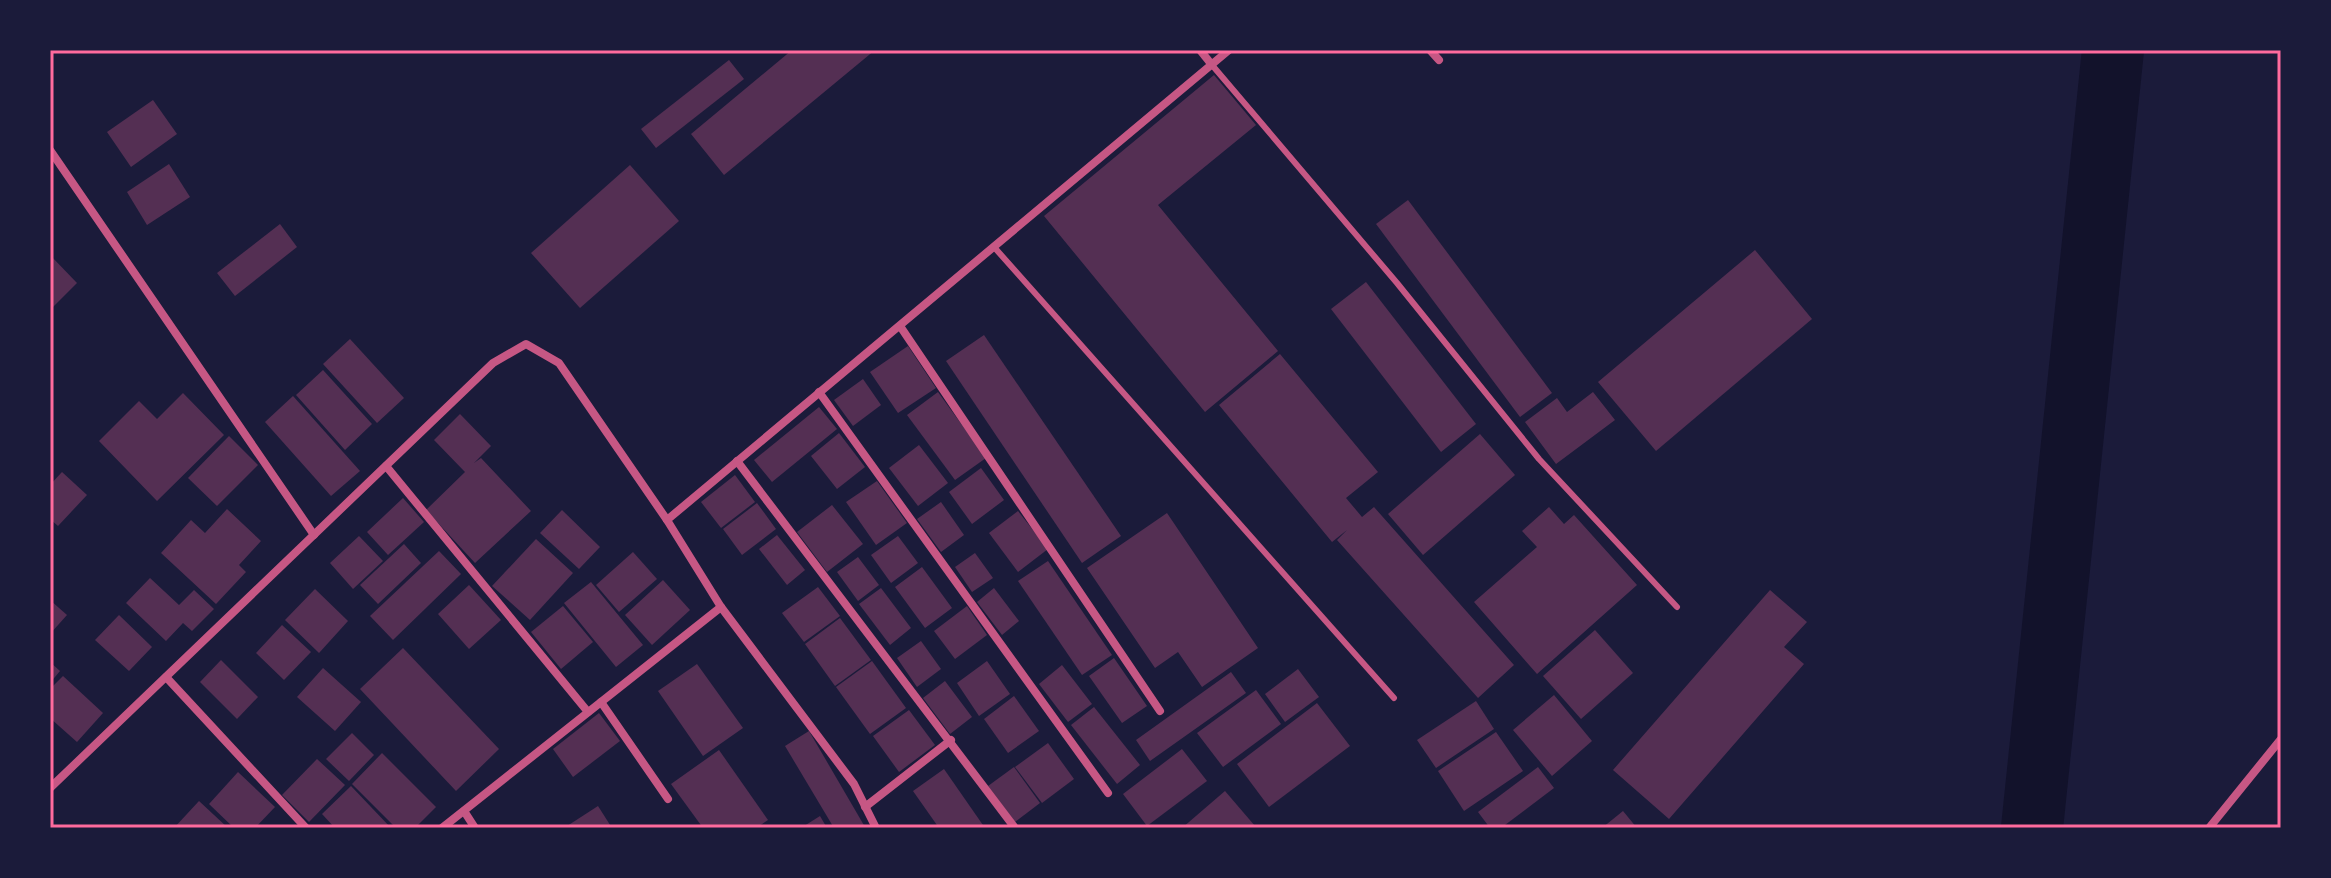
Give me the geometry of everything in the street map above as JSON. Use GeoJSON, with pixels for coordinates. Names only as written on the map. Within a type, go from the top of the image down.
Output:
{"type":"FeatureCollection","features":[{"type":"Feature","properties":{"kind":"street"},"geometry":{"type":"LineString","coordinates":[[1200,50],[1212,65]]}},
{"type":"Feature","properties":{"kind":"street"},"geometry":{"type":"LineString","coordinates":[[667,520],[1229,50]]}},
{"type":"Feature","properties":{"kind":"street"},"geometry":{"type":"LineString","coordinates":[[1430,50],[1439,60]]}},
{"type":"Feature","properties":{"kind":"street"},"geometry":{"type":"LineString","coordinates":[[50,150],[314,535]]}},
{"type":"Feature","properties":{"kind":"street"},"geometry":{"type":"LineString","coordinates":[[900,326],[1160,711]]}},
{"type":"Feature","properties":{"kind":"street"},"geometry":{"type":"LineString","coordinates":[[50,788],[493,363],[526,344],[559,363],[667,520],[721,607],[854,784],[876,828]]}},
{"type":"Feature","properties":{"kind":"street"},"geometry":{"type":"LineString","coordinates":[[819,392],[1108,793]]}},
{"type":"Feature","properties":{"kind":"street"},"geometry":{"type":"LineString","coordinates":[[737,461],[1015,828]]}},
{"type":"Feature","properties":{"kind":"street"},"geometry":{"type":"LineString","coordinates":[[386,466],[588,712]]}},
{"type":"Feature","properties":{"kind":"street"},"geometry":{"type":"LineString","coordinates":[[442,828],[721,607]]}},
{"type":"Feature","properties":{"kind":"street"},"geometry":{"type":"LineString","coordinates":[[166,677],[306,828]]}},
{"type":"Feature","properties":{"kind":"street"},"geometry":{"type":"LineString","coordinates":[[601,702],[668,799]]}},
{"type":"Feature","properties":{"kind":"street"},"geometry":{"type":"LineString","coordinates":[[2209,828],[2281,739]]}},
{"type":"Feature","properties":{"kind":"street"},"geometry":{"type":"LineString","coordinates":[[865,807],[951,740]]}},
{"type":"Feature","properties":{"kind":"street"},"geometry":{"type":"LineString","coordinates":[[464,811],[475,828]]}},
{"type":"Feature","properties":{"kind":"lane"},"geometry":{"type":"LineString","coordinates":[[1212,65],[1387,271],[1539,459],[1677,607]]}},
{"type":"Feature","properties":{"kind":"lane"},"geometry":{"type":"LineString","coordinates":[[994,247],[1394,698]]}},
{"type":"Feature","properties":{"kind":"building"},"geometry":{"type":"Polygon","coordinates":[[[792,50],[875,50],[724,175],[691,134],[792,50]]]}},
{"type":"Feature","properties":{"kind":"building"},"geometry":{"type":"Polygon","coordinates":[[[729,60],[744,79],[656,148],[641,129],[729,60]]]}},
{"type":"Feature","properties":{"kind":"building"},"geometry":{"type":"Polygon","coordinates":[[[1214,75],[1256,125],[1158,205],[1278,351],[1205,412],[1044,216],[1214,75]]]}},
{"type":"Feature","properties":{"kind":"building"},"geometry":{"type":"Polygon","coordinates":[[[153,100],[177,134],[131,167],[107,132],[153,100]]]}},
{"type":"Feature","properties":{"kind":"building"},"geometry":{"type":"Polygon","coordinates":[[[169,164],[190,197],[147,225],[127,192],[169,164]]]}},
{"type":"Feature","properties":{"kind":"building"},"geometry":{"type":"Polygon","coordinates":[[[630,165],[679,221],[580,308],[531,253],[630,165]]]}},
{"type":"Feature","properties":{"kind":"building"},"geometry":{"type":"Polygon","coordinates":[[[1408,200],[1552,393],[1520,417],[1376,224],[1408,200]]]}},
{"type":"Feature","properties":{"kind":"building"},"geometry":{"type":"Polygon","coordinates":[[[280,224],[297,247],[235,296],[217,273],[280,224]]]}},
{"type":"Feature","properties":{"kind":"building"},"geometry":{"type":"Polygon","coordinates":[[[1755,250],[1812,319],[1656,451],[1598,382],[1755,250]]]}},
{"type":"Feature","properties":{"kind":"building"},"geometry":{"type":"Polygon","coordinates":[[[50,255],[77,283],[50,310],[50,255]]]}},
{"type":"Feature","properties":{"kind":"building"},"geometry":{"type":"Polygon","coordinates":[[[1366,282],[1476,424],[1441,452],[1331,309],[1366,282]]]}},
{"type":"Feature","properties":{"kind":"building"},"geometry":{"type":"Polygon","coordinates":[[[984,335],[1121,536],[1082,563],[946,361],[984,335]]]}},
{"type":"Feature","properties":{"kind":"building"},"geometry":{"type":"Polygon","coordinates":[[[350,339],[404,398],[377,423],[323,364],[350,339]]]}},
{"type":"Feature","properties":{"kind":"building"},"geometry":{"type":"Polygon","coordinates":[[[908,346],[936,388],[898,413],[870,372],[908,346]]]}},
{"type":"Feature","properties":{"kind":"building"},"geometry":{"type":"Polygon","coordinates":[[[1280,354],[1378,472],[1346,498],[1362,517],[1374,507],[1514,665],[1478,698],[1337,540],[1347,530],[1332,542],[1219,405],[1280,354]]]}},
{"type":"Feature","properties":{"kind":"building"},"geometry":{"type":"Polygon","coordinates":[[[323,370],[372,424],[345,450],[296,395],[323,370]]]}},
{"type":"Feature","properties":{"kind":"building"},"geometry":{"type":"Polygon","coordinates":[[[863,379],[881,405],[853,426],[834,400],[863,379]]]}},
{"type":"Feature","properties":{"kind":"building"},"geometry":{"type":"Polygon","coordinates":[[[938,392],[986,458],[955,480],[907,415],[938,392]]]}},
{"type":"Feature","properties":{"kind":"building"},"geometry":{"type":"Polygon","coordinates":[[[1593,392],[1615,420],[1556,464],[1525,422],[1557,398],[1567,412],[1593,392]]]}},
{"type":"Feature","properties":{"kind":"building"},"geometry":{"type":"Polygon","coordinates":[[[183,393],[224,435],[157,501],[99,441],[139,401],[157,419],[183,393]]]}},
{"type":"Feature","properties":{"kind":"building"},"geometry":{"type":"Polygon","coordinates":[[[293,396],[360,471],[331,496],[265,422],[293,396]]]}},
{"type":"Feature","properties":{"kind":"building"},"geometry":{"type":"Polygon","coordinates":[[[819,407],[837,429],[772,482],[754,460],[819,407]]]}},
{"type":"Feature","properties":{"kind":"building"},"geometry":{"type":"Polygon","coordinates":[[[460,414],[491,446],[474,463],[481,458],[531,511],[475,563],[426,510],[465,472],[434,440],[460,414]]]}},
{"type":"Feature","properties":{"kind":"building"},"geometry":{"type":"Polygon","coordinates":[[[839,433],[865,467],[837,489],[811,456],[839,433]]]}},
{"type":"Feature","properties":{"kind":"building"},"geometry":{"type":"Polygon","coordinates":[[[1480,434],[1515,475],[1423,555],[1388,514],[1480,434]]]}},
{"type":"Feature","properties":{"kind":"building"},"geometry":{"type":"Polygon","coordinates":[[[229,436],[258,465],[217,506],[188,478],[229,436]]]}},
{"type":"Feature","properties":{"kind":"building"},"geometry":{"type":"Polygon","coordinates":[[[919,445],[948,483],[918,506],[889,468],[919,445]]]}},
{"type":"Feature","properties":{"kind":"building"},"geometry":{"type":"Polygon","coordinates":[[[981,468],[1004,500],[972,524],[949,492],[981,468]]]}},
{"type":"Feature","properties":{"kind":"building"},"geometry":{"type":"Polygon","coordinates":[[[62,472],[87,495],[58,526],[50,519],[50,485],[62,472]]]}},
{"type":"Feature","properties":{"kind":"building"},"geometry":{"type":"Polygon","coordinates":[[[735,475],[755,502],[721,528],[701,502],[735,475]]]}},
{"type":"Feature","properties":{"kind":"building"},"geometry":{"type":"Polygon","coordinates":[[[877,481],[907,523],[876,545],[846,502],[877,481]]]}},
{"type":"Feature","properties":{"kind":"building"},"geometry":{"type":"Polygon","coordinates":[[[403,498],[424,522],[388,555],[367,532],[403,498]]]}},
{"type":"Feature","properties":{"kind":"building"},"geometry":{"type":"Polygon","coordinates":[[[941,502],[964,535],[941,552],[917,519],[941,502]]]}},
{"type":"Feature","properties":{"kind":"building"},"geometry":{"type":"Polygon","coordinates":[[[757,503],[776,529],[742,555],[723,529],[757,503]]]}},
{"type":"Feature","properties":{"kind":"building"},"geometry":{"type":"Polygon","coordinates":[[[832,505],[863,544],[827,572],[797,532],[832,505]]]}},
{"type":"Feature","properties":{"kind":"building"},"geometry":{"type":"Polygon","coordinates":[[[1549,507],[1564,524],[1574,515],[1637,585],[1537,674],[1474,602],[1537,547],[1522,531],[1549,507]]]}},
{"type":"Feature","properties":{"kind":"building"},"geometry":{"type":"Polygon","coordinates":[[[227,509],[261,541],[239,565],[246,572],[216,604],[161,553],[191,520],[205,533],[227,509]]]}},
{"type":"Feature","properties":{"kind":"building"},"geometry":{"type":"Polygon","coordinates":[[[562,510],[600,547],[579,569],[540,533],[562,510]]]}},
{"type":"Feature","properties":{"kind":"building"},"geometry":{"type":"Polygon","coordinates":[[[1018,511],[1048,549],[1018,572],[989,533],[1018,511]]]}},
{"type":"Feature","properties":{"kind":"building"},"geometry":{"type":"Polygon","coordinates":[[[1167,513],[1258,648],[1202,687],[1178,652],[1155,668],[1087,568],[1167,513]]]}},
{"type":"Feature","properties":{"kind":"building"},"geometry":{"type":"Polygon","coordinates":[[[777,535],[805,570],[787,585],[759,549],[777,535]]]}},
{"type":"Feature","properties":{"kind":"building"},"geometry":{"type":"Polygon","coordinates":[[[359,536],[383,561],[353,589],[330,563],[359,536]]]}},
{"type":"Feature","properties":{"kind":"building"},"geometry":{"type":"Polygon","coordinates":[[[898,536],[918,563],[891,583],[871,555],[898,536]]]}},
{"type":"Feature","properties":{"kind":"building"},"geometry":{"type":"Polygon","coordinates":[[[536,539],[573,573],[530,620],[492,586],[536,539]]]}},
{"type":"Feature","properties":{"kind":"building"},"geometry":{"type":"Polygon","coordinates":[[[404,544],[421,563],[378,604],[360,585],[404,544]]]}},
{"type":"Feature","properties":{"kind":"building"},"geometry":{"type":"Polygon","coordinates":[[[439,551],[461,574],[393,640],[370,616],[439,551]]]}},
{"type":"Feature","properties":{"kind":"building"},"geometry":{"type":"Polygon","coordinates":[[[633,552],[657,579],[619,612],[596,585],[633,552]]]}},
{"type":"Feature","properties":{"kind":"building"},"geometry":{"type":"Polygon","coordinates":[[[975,553],[993,578],[972,592],[955,567],[975,553]]]}},
{"type":"Feature","properties":{"kind":"building"},"geometry":{"type":"Polygon","coordinates":[[[858,557],[879,585],[858,601],[837,572],[858,557]]]}},
{"type":"Feature","properties":{"kind":"building"},"geometry":{"type":"Polygon","coordinates":[[[1048,561],[1112,655],[1082,675],[1018,581],[1048,561]]]}},
{"type":"Feature","properties":{"kind":"building"},"geometry":{"type":"Polygon","coordinates":[[[922,567],[952,608],[925,628],[895,587],[922,567]]]}},
{"type":"Feature","properties":{"kind":"building"},"geometry":{"type":"Polygon","coordinates":[[[150,578],[179,605],[194,590],[214,609],[192,631],[183,623],[166,641],[126,603],[150,578]]]}},
{"type":"Feature","properties":{"kind":"building"},"geometry":{"type":"Polygon","coordinates":[[[663,580],[690,610],[652,645],[625,615],[663,580]]]}},
{"type":"Feature","properties":{"kind":"building"},"geometry":{"type":"Polygon","coordinates":[[[591,582],[643,645],[616,667],[564,603],[591,582]]]}},
{"type":"Feature","properties":{"kind":"building"},"geometry":{"type":"Polygon","coordinates":[[[469,585],[501,620],[469,649],[438,614],[469,585]]]}},
{"type":"Feature","properties":{"kind":"building"},"geometry":{"type":"Polygon","coordinates":[[[818,587],[840,616],[804,642],[782,613],[818,587]]]}},
{"type":"Feature","properties":{"kind":"building"},"geometry":{"type":"Polygon","coordinates":[[[881,588],[911,628],[890,645],[859,604],[881,588]]]}},
{"type":"Feature","properties":{"kind":"building"},"geometry":{"type":"Polygon","coordinates":[[[994,588],[1019,621],[1002,635],[977,602],[994,588]]]}},
{"type":"Feature","properties":{"kind":"building"},"geometry":{"type":"Polygon","coordinates":[[[315,589],[348,621],[319,653],[285,620],[315,589]]]}},
{"type":"Feature","properties":{"kind":"building"},"geometry":{"type":"Polygon","coordinates":[[[1770,590],[1807,622],[1784,647],[1804,664],[1669,819],[1613,770],[1770,590]]]}},
{"type":"Feature","properties":{"kind":"building"},"geometry":{"type":"Polygon","coordinates":[[[50,600],[67,615],[50,634],[50,600]]]}},
{"type":"Feature","properties":{"kind":"building"},"geometry":{"type":"Polygon","coordinates":[[[563,606],[593,642],[561,669],[531,632],[563,606]]]}},
{"type":"Feature","properties":{"kind":"building"},"geometry":{"type":"Polygon","coordinates":[[[967,606],[987,635],[955,659],[934,631],[967,606]]]}},
{"type":"Feature","properties":{"kind":"building"},"geometry":{"type":"Polygon","coordinates":[[[119,615],[152,647],[129,671],[95,640],[119,615]]]}},
{"type":"Feature","properties":{"kind":"building"},"geometry":{"type":"Polygon","coordinates":[[[840,618],[871,660],[835,686],[805,644],[840,618]]]}},
{"type":"Feature","properties":{"kind":"building"},"geometry":{"type":"Polygon","coordinates":[[[282,625],[311,652],[284,680],[256,653],[282,625]]]}},
{"type":"Feature","properties":{"kind":"building"},"geometry":{"type":"Polygon","coordinates":[[[1595,630],[1633,673],[1581,719],[1543,676],[1595,630]]]}},
{"type":"Feature","properties":{"kind":"building"},"geometry":{"type":"Polygon","coordinates":[[[921,641],[941,669],[917,687],[897,658],[921,641]]]}},
{"type":"Feature","properties":{"kind":"building"},"geometry":{"type":"Polygon","coordinates":[[[403,648],[499,749],[456,791],[360,689],[403,648]]]}},
{"type":"Feature","properties":{"kind":"building"},"geometry":{"type":"Polygon","coordinates":[[[1114,658],[1147,706],[1122,723],[1089,676],[1114,658]]]}},
{"type":"Feature","properties":{"kind":"building"},"geometry":{"type":"Polygon","coordinates":[[[221,660],[258,697],[237,719],[200,682],[221,660]]]}},
{"type":"Feature","properties":{"kind":"building"},"geometry":{"type":"Polygon","coordinates":[[[872,661],[906,708],[870,734],[836,687],[872,661]]]}},
{"type":"Feature","properties":{"kind":"building"},"geometry":{"type":"Polygon","coordinates":[[[987,661],[1010,694],[979,716],[957,683],[987,661]]]}},
{"type":"Feature","properties":{"kind":"building"},"geometry":{"type":"Polygon","coordinates":[[[50,662],[60,671],[50,683],[50,662]]]}},
{"type":"Feature","properties":{"kind":"building"},"geometry":{"type":"Polygon","coordinates":[[[697,664],[743,728],[703,756],[658,691],[697,664]]]}},
{"type":"Feature","properties":{"kind":"building"},"geometry":{"type":"Polygon","coordinates":[[[1062,665],[1092,704],[1068,722],[1039,684],[1062,665]]]}},
{"type":"Feature","properties":{"kind":"building"},"geometry":{"type":"Polygon","coordinates":[[[323,668],[361,702],[335,731],[297,697],[323,668]]]}},
{"type":"Feature","properties":{"kind":"building"},"geometry":{"type":"Polygon","coordinates":[[[1298,669],[1319,697],[1285,722],[1265,694],[1298,669]]]}},
{"type":"Feature","properties":{"kind":"building"},"geometry":{"type":"Polygon","coordinates":[[[1231,672],[1246,693],[1150,761],[1136,740],[1231,672]]]}},
{"type":"Feature","properties":{"kind":"building"},"geometry":{"type":"Polygon","coordinates":[[[63,676],[103,713],[77,742],[50,718],[50,689],[63,676]]]}},
{"type":"Feature","properties":{"kind":"building"},"geometry":{"type":"Polygon","coordinates":[[[945,681],[972,717],[950,734],[923,698],[945,681]]]}},
{"type":"Feature","properties":{"kind":"building"},"geometry":{"type":"Polygon","coordinates":[[[1256,690],[1281,724],[1223,767],[1197,733],[1256,690]]]}},
{"type":"Feature","properties":{"kind":"building"},"geometry":{"type":"Polygon","coordinates":[[[1554,695],[1592,741],[1552,776],[1513,730],[1554,695]]]}},
{"type":"Feature","properties":{"kind":"building"},"geometry":{"type":"Polygon","coordinates":[[[1014,696],[1039,731],[1008,753],[984,719],[1014,696]]]}},
{"type":"Feature","properties":{"kind":"building"},"geometry":{"type":"Polygon","coordinates":[[[1476,701],[1494,729],[1436,768],[1417,740],[1476,701]]]}},
{"type":"Feature","properties":{"kind":"building"},"geometry":{"type":"Polygon","coordinates":[[[1317,703],[1350,746],[1269,807],[1237,764],[1317,703]]]}},
{"type":"Feature","properties":{"kind":"building"},"geometry":{"type":"Polygon","coordinates":[[[1094,707],[1140,765],[1117,784],[1071,725],[1094,707]]]}},
{"type":"Feature","properties":{"kind":"building"},"geometry":{"type":"Polygon","coordinates":[[[909,710],[935,745],[899,772],[873,736],[909,710]]]}},
{"type":"Feature","properties":{"kind":"building"},"geometry":{"type":"Polygon","coordinates":[[[599,713],[620,741],[573,777],[553,749],[599,713]]]}},
{"type":"Feature","properties":{"kind":"building"},"geometry":{"type":"Polygon","coordinates":[[[809,731],[864,828],[834,828],[785,746],[809,731]]]}},
{"type":"Feature","properties":{"kind":"building"},"geometry":{"type":"Polygon","coordinates":[[[1496,732],[1523,771],[1464,811],[1438,771],[1496,732]]]}},
{"type":"Feature","properties":{"kind":"building"},"geometry":{"type":"Polygon","coordinates":[[[352,733],[374,755],[349,781],[326,759],[352,733]]]}},
{"type":"Feature","properties":{"kind":"building"},"geometry":{"type":"Polygon","coordinates":[[[1048,743],[1074,779],[1042,803],[1015,767],[1048,743]]]}},
{"type":"Feature","properties":{"kind":"building"},"geometry":{"type":"Polygon","coordinates":[[[1182,749],[1207,781],[1147,826],[1123,794],[1182,749]]]}},
{"type":"Feature","properties":{"kind":"building"},"geometry":{"type":"Polygon","coordinates":[[[719,750],[768,820],[756,828],[703,828],[671,784],[719,750]]]}},
{"type":"Feature","properties":{"kind":"building"},"geometry":{"type":"Polygon","coordinates":[[[382,753],[436,807],[415,828],[396,828],[352,784],[382,753]]]}},
{"type":"Feature","properties":{"kind":"building"},"geometry":{"type":"Polygon","coordinates":[[[317,759],[345,785],[309,822],[282,795],[317,759]]]}},
{"type":"Feature","properties":{"kind":"building"},"geometry":{"type":"Polygon","coordinates":[[[1014,767],[1040,803],[1015,822],[988,786],[1014,767]]]}},
{"type":"Feature","properties":{"kind":"building"},"geometry":{"type":"Polygon","coordinates":[[[1538,767],[1554,788],[1501,828],[1490,828],[1478,812],[1538,767]]]}},
{"type":"Feature","properties":{"kind":"building"},"geometry":{"type":"Polygon","coordinates":[[[944,769],[985,828],[939,828],[913,791],[944,769]]]}},
{"type":"Feature","properties":{"kind":"building"},"geometry":{"type":"Polygon","coordinates":[[[238,772],[275,807],[255,828],[234,828],[209,804],[238,772]]]}},
{"type":"Feature","properties":{"kind":"building"},"geometry":{"type":"Polygon","coordinates":[[[351,786],[391,828],[335,828],[322,814],[351,786]]]}},
{"type":"Feature","properties":{"kind":"building"},"geometry":{"type":"Polygon","coordinates":[[[1225,791],[1255,826],[1182,828],[1225,791]]]}},
{"type":"Feature","properties":{"kind":"building"},"geometry":{"type":"Polygon","coordinates":[[[199,801],[228,828],[174,828],[199,801]]]}},
{"type":"Feature","properties":{"kind":"building"},"geometry":{"type":"Polygon","coordinates":[[[598,806],[612,828],[564,828],[598,806]]]}},
{"type":"Feature","properties":{"kind":"building"},"geometry":{"type":"Polygon","coordinates":[[[1623,811],[1637,828],[1602,828],[1623,811]]]}},
{"type":"Feature","properties":{"kind":"building"},"geometry":{"type":"Polygon","coordinates":[[[820,816],[827,828],[801,828],[820,816]]]}},
{"type":"Feature","properties":{"kind":"waterway"},"geometry":{"type":"LineString","coordinates":[[2032,828],[2113,50]]}}]}
